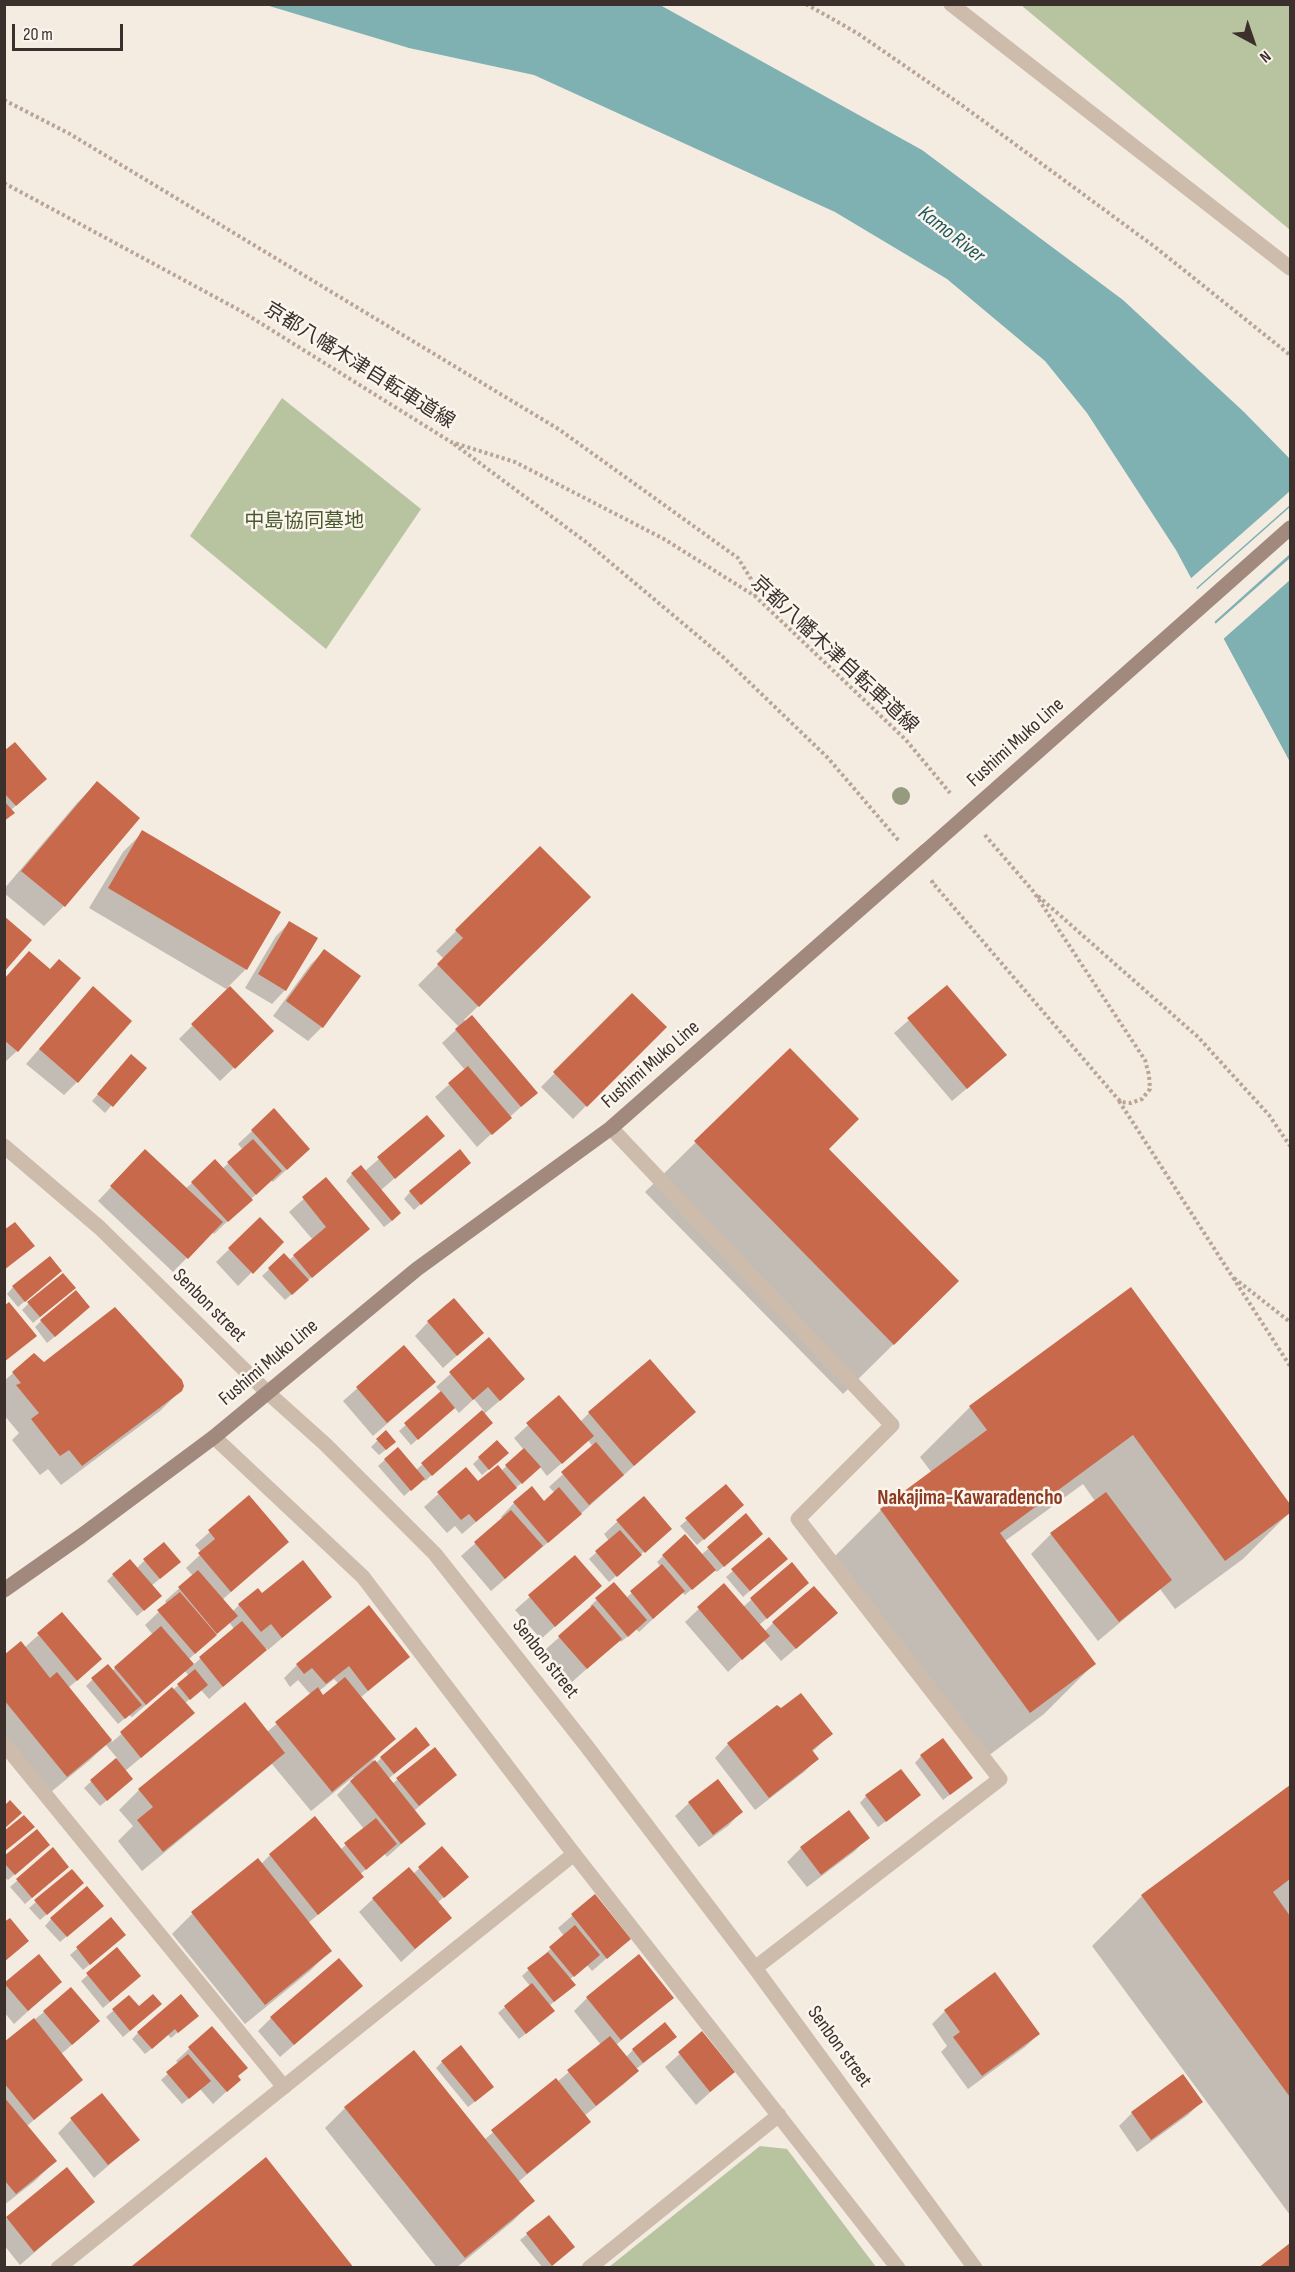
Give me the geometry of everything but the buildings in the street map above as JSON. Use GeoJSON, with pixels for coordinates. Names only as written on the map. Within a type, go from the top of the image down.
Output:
{"type":"FeatureCollection","features":[{"type":"Feature","properties":{"kind":"main road","name":"Fushimi Muko Line"},"geometry":{"type":"LineString","coordinates":[[4,1590],[214,1437],[417,1269],[610,1128],[921,856],[1290,528]]}},
{"type":"Feature","properties":{"kind":"street"},"geometry":{"type":"LineString","coordinates":[[951,4],[1290,268]]}},
{"type":"Feature","properties":{"kind":"street"},"geometry":{"type":"LineString","coordinates":[[610,1128],[892,1425],[798,1519],[1000,1779],[754,1968]]}},
{"type":"Feature","properties":{"kind":"street","name":"Senbon street"},"geometry":{"type":"LineString","coordinates":[[4,1146],[100,1228],[267,1392],[325,1444],[435,1554],[585,1744],[754,1968],[975,2268]]}},
{"type":"Feature","properties":{"kind":"street"},"geometry":{"type":"LineString","coordinates":[[214,1437],[363,1577],[574,1854],[898,2268]]}},
{"type":"Feature","properties":{"kind":"street"},"geometry":{"type":"LineString","coordinates":[[4,1744],[284,2087]]}},
{"type":"Feature","properties":{"kind":"street"},"geometry":{"type":"LineString","coordinates":[[58,2268],[574,1854]]}},
{"type":"Feature","properties":{"kind":"street"},"geometry":{"type":"LineString","coordinates":[[589,2268],[779,2115]]}},
{"type":"Feature","properties":{"kind":"path"},"geometry":{"type":"LineString","coordinates":[[806,4],[857,33],[963,106],[1155,247],[1290,355]]}},
{"type":"Feature","properties":{"kind":"path"},"geometry":{"type":"LineString","coordinates":[[4,100],[70,134],[560,430],[738,558],[751,579],[755,596]]}},
{"type":"Feature","properties":{"kind":"path","name":"京都八幡木津自転車道線"},"geometry":{"type":"LineString","coordinates":[[4,183],[242,311],[451,442],[514,462],[664,539],[755,596],[906,740],[957,802]]}},
{"type":"Feature","properties":{"kind":"path"},"geometry":{"type":"LineString","coordinates":[[451,442],[586,542],[723,657],[828,758],[921,856],[932,882],[1116,1098],[1290,1366]]}},
{"type":"Feature","properties":{"kind":"path"},"geometry":{"type":"LineString","coordinates":[[980,829],[1033,891],[1145,1060],[1150,1089],[1142,1099],[1131,1103],[1121,1102],[1116,1098]]}},
{"type":"Feature","properties":{"kind":"path"},"geometry":{"type":"LineString","coordinates":[[932,882],[939,876]]}},
{"type":"Feature","properties":{"kind":"path"},"geometry":{"type":"LineString","coordinates":[[1033,891],[1198,1037],[1269,1115],[1290,1146]]}},
{"type":"Feature","properties":{"kind":"path"},"geometry":{"type":"LineString","coordinates":[[1231,1276],[1290,1322]]}},
{"type":"Feature","properties":{"kind":"green space"},"geometry":{"type":"Polygon","coordinates":[[[1021,5],[1290,5],[1290,230],[1021,5]]]}},
{"type":"Feature","properties":{"kind":"green space","name":"中島協同墓地"},"geometry":{"type":"Polygon","coordinates":[[[282,398],[421,509],[326,649],[190,536],[282,398]]]}},
{"type":"Feature","properties":{"kind":"green space"},"geometry":{"type":"Polygon","coordinates":[[[760,2146],[787,2149],[876,2267],[609,2267],[760,2146]]]}},
{"type":"Feature","properties":{"kind":"water","name":"Kamo River"},"geometry":{"type":"Polygon","coordinates":[[[266,5],[660,5],[922,150],[1123,300],[1244,412],[1290,459],[1290,762],[1176,550],[1087,413],[1045,361],[947,279],[835,212],[534,75],[409,48],[266,5]]]}},
{"type":"Feature","properties":{"kind":"pier"},"geometry":{"type":"Polygon","coordinates":[[[1290,491],[1290,505],[1194,590],[1189,580],[1290,491]]]}},
{"type":"Feature","properties":{"kind":"pier"},"geometry":{"type":"Polygon","coordinates":[[[1290,507],[1290,554],[1212,624],[1195,591],[1290,507]]]}},
{"type":"Feature","properties":{"kind":"pier"},"geometry":{"type":"Polygon","coordinates":[[[1290,558],[1290,580],[1221,641],[1213,626],[1290,558]]]}},
{"type":"Feature","properties":{"kind":"district","name":"Nakajima-Kawaradencho"},"geometry":{"type":"Point","coordinates":[970,1499]}}]}
